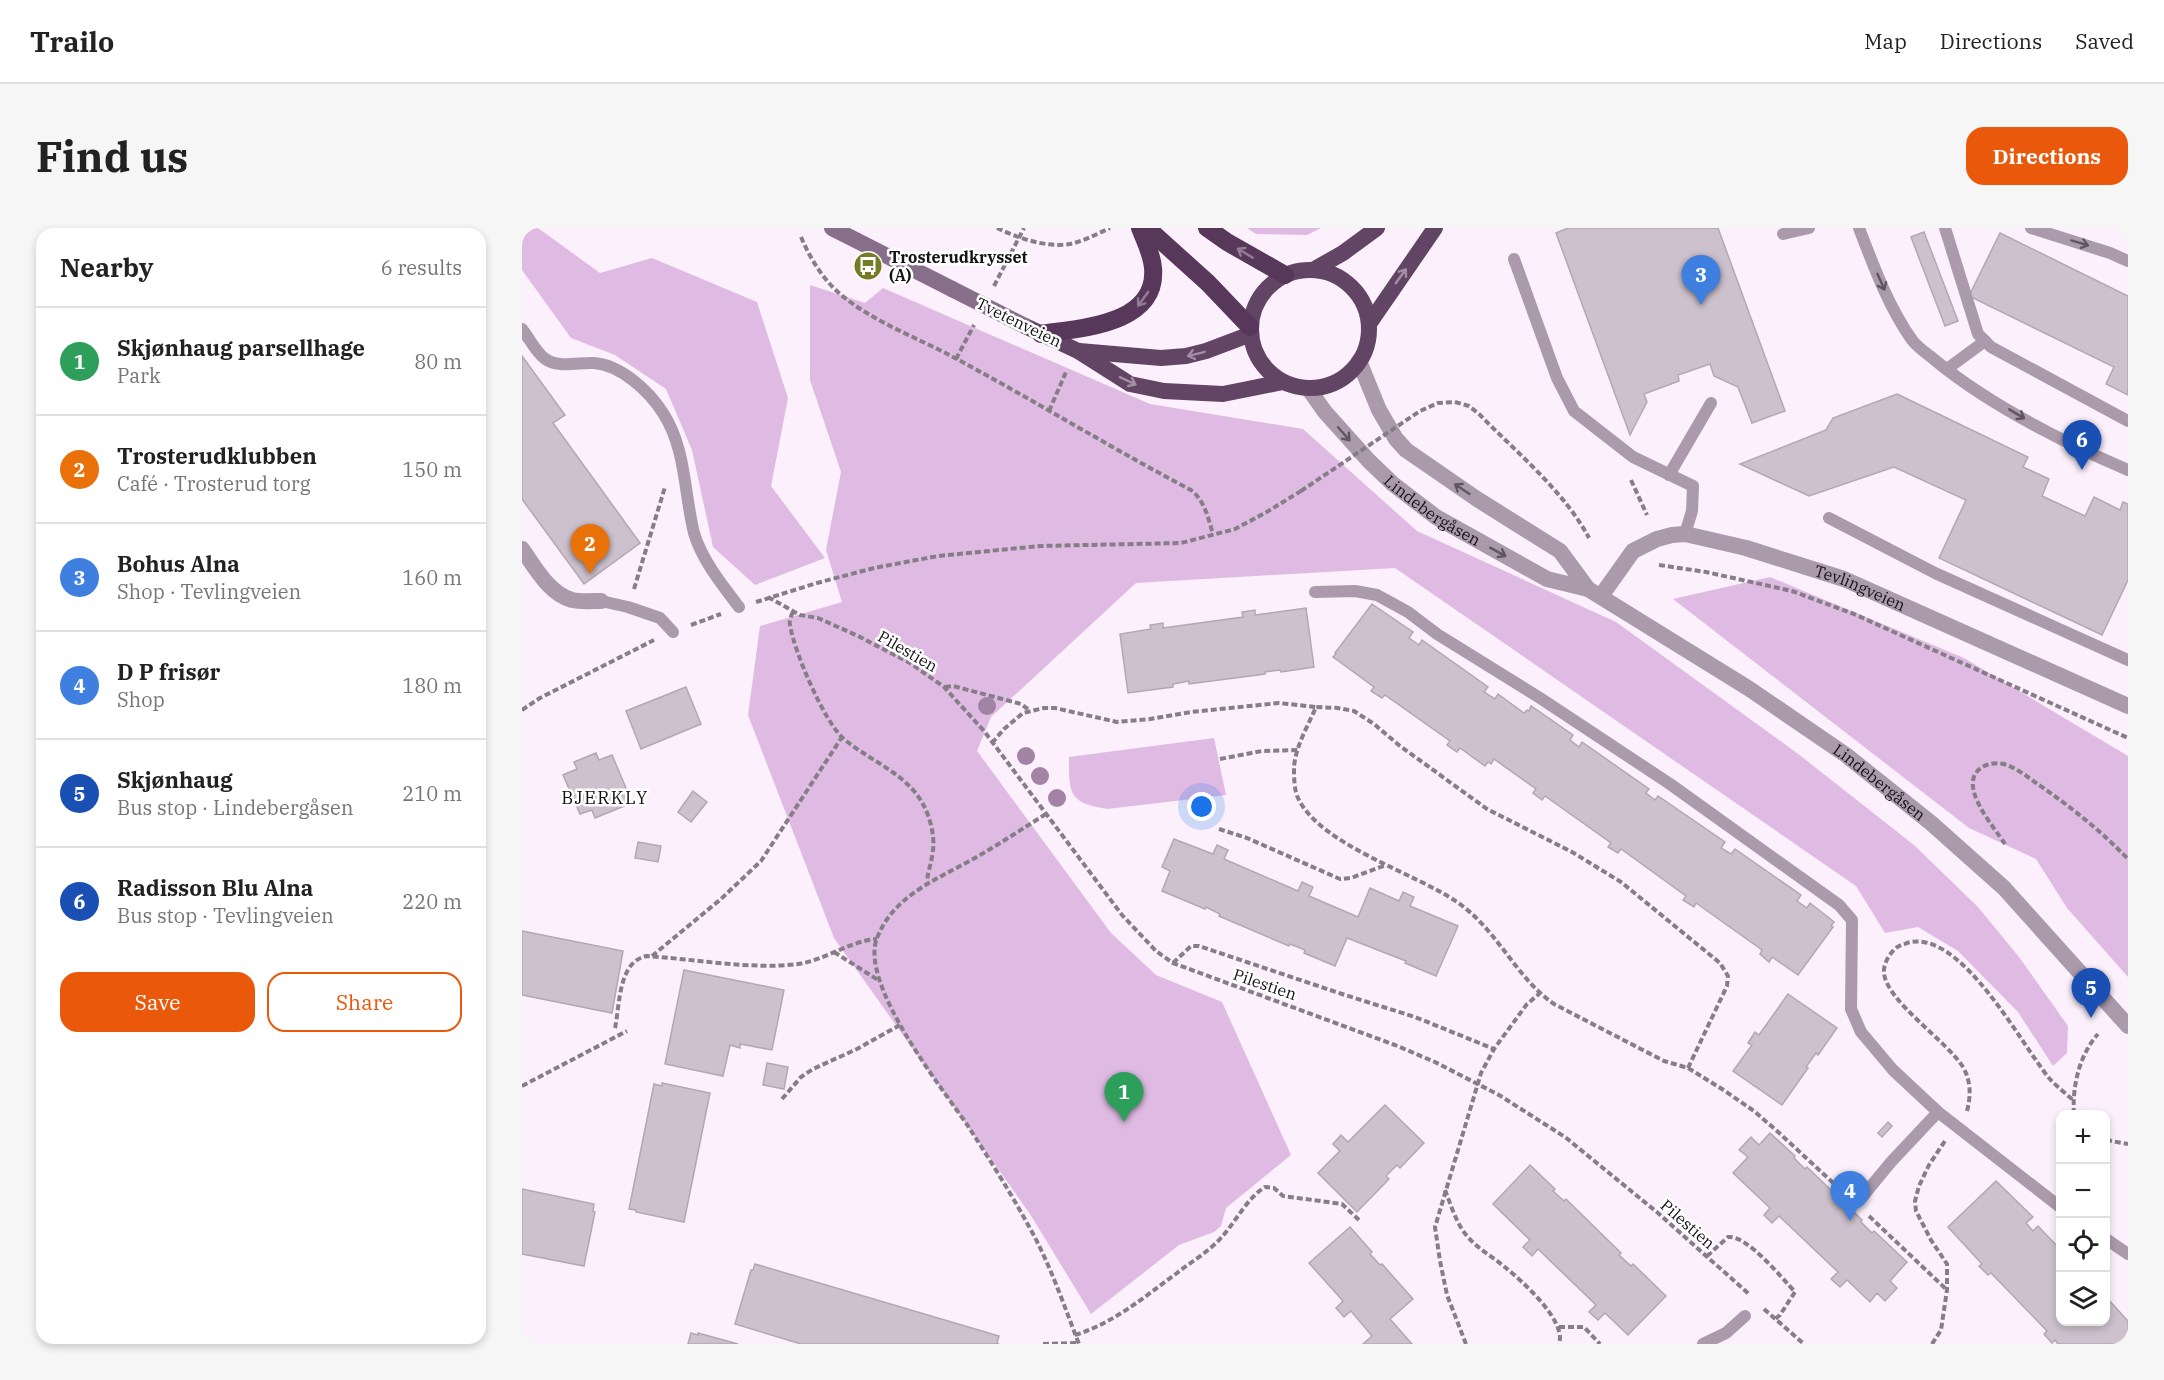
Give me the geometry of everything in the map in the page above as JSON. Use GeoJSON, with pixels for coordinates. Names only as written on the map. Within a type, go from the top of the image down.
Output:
{"type":"FeatureCollection","features":[{"type":"Feature","properties":{"kind":"highway"},"geometry":{"type":"LineString","coordinates":[[1207,228],[1285,275]]}},
{"type":"Feature","properties":{"kind":"highway"},"geometry":{"type":"LineString","coordinates":[[1313,270],[1344,253],[1377,228]]}},
{"type":"Feature","properties":{"kind":"highway"},"geometry":{"type":"LineString","coordinates":[[1368,324],[1435,228]]}},
{"type":"Feature","properties":{"kind":"highway"},"geometry":{"type":"LineString","coordinates":[[1148,235],[1208,283],[1251,330]]}},
{"type":"Feature","properties":{"kind":"highway"},"geometry":{"type":"LineString","coordinates":[[1033,330],[1105,324],[1134,310],[1151,287],[1154,271],[1148,235]]}},
{"type":"Feature","properties":{"kind":"highway"},"geometry":{"type":"LineString","coordinates":[[1283,382],[1267,370],[1256,353],[1251,330],[1253,311],[1260,296],[1271,284],[1285,275],[1299,271],[1313,270],[1339,278],[1351,287],[1359,298],[1368,324],[1367,343],[1359,361]]}},
{"type":"Feature","properties":{"kind":"highway","name":"Tvetenveien"},"geometry":{"type":"LineString","coordinates":[[1033,330],[1078,351],[1130,384],[1164,392],[1223,394],[1283,382],[1296,387],[1308,388],[1328,385],[1338,381],[1359,361]]}},
{"type":"Feature","properties":{"kind":"highway","name":"Tvetenveien"},"geometry":{"type":"LineString","coordinates":[[1078,351],[1161,358],[1186,356],[1206,351],[1251,330]]}},
{"type":"Feature","properties":{"kind":"main road","name":"Tvetenveien"},"geometry":{"type":"LineString","coordinates":[[831,228],[1033,330]]}},
{"type":"Feature","properties":{"kind":"street","name":"Lindebergåsen"},"geometry":{"type":"LineString","coordinates":[[1359,361],[1378,410],[1406,450],[1477,499],[1560,551],[1595,593]]}},
{"type":"Feature","properties":{"kind":"street","name":"Lindebergåsen"},"geometry":{"type":"LineString","coordinates":[[1308,388],[1352,443],[1393,484],[1413,500],[1461,532],[1547,579],[1595,593],[1748,688],[1846,755],[1931,823],[2004,888],[2128,1026]]}},
{"type":"Feature","properties":{"kind":"street","name":"Tevlingveien"},"geometry":{"type":"LineString","coordinates":[[1595,593],[1633,551],[1657,539],[1685,534],[1746,548],[1844,579],[2128,706]]}},
{"type":"Feature","properties":{"kind":"street"},"geometry":{"type":"LineString","coordinates":[[522,549],[544,580],[556,591],[573,600],[601,601]]}},
{"type":"Feature","properties":{"kind":"lane"},"geometry":{"type":"LineString","coordinates":[[1783,234],[1809,228]]}},
{"type":"Feature","properties":{"kind":"lane"},"geometry":{"type":"LineString","coordinates":[[1859,228],[1892,307],[1914,342],[1959,379],[2040,427],[2128,470]]}},
{"type":"Feature","properties":{"kind":"lane"},"geometry":{"type":"LineString","coordinates":[[1945,228],[1978,334],[1984,341],[1991,348],[2128,421]]}},
{"type":"Feature","properties":{"kind":"lane"},"geometry":{"type":"LineString","coordinates":[[2031,228],[2128,261]]}},
{"type":"Feature","properties":{"kind":"lane"},"geometry":{"type":"LineString","coordinates":[[1514,259],[1557,378],[1574,411],[1633,457],[1693,486],[1692,510],[1685,534]]}},
{"type":"Feature","properties":{"kind":"lane"},"geometry":{"type":"LineString","coordinates":[[522,329],[544,359],[569,365],[593,363],[605,365],[623,373],[647,393],[663,412],[680,458],[693,530],[698,544],[719,581],[739,607]]}},
{"type":"Feature","properties":{"kind":"lane"},"geometry":{"type":"LineString","coordinates":[[1947,369],[1984,341]]}},
{"type":"Feature","properties":{"kind":"lane"},"geometry":{"type":"LineString","coordinates":[[1669,475],[1711,403]]}},
{"type":"Feature","properties":{"kind":"lane"},"geometry":{"type":"LineString","coordinates":[[1829,518],[1935,573],[2128,660]]}},
{"type":"Feature","properties":{"kind":"lane"},"geometry":{"type":"LineString","coordinates":[[1315,592],[1355,591],[1377,595],[1408,612],[1670,784],[1839,905],[1852,920],[1851,1009],[1861,1032],[1893,1070],[1938,1112],[2056,1204]]}},
{"type":"Feature","properties":{"kind":"lane"},"geometry":{"type":"LineString","coordinates":[[601,601],[660,618],[673,632]]}},
{"type":"Feature","properties":{"kind":"lane"},"geometry":{"type":"LineString","coordinates":[[1863,1196],[1938,1112]]}},
{"type":"Feature","properties":{"kind":"lane"},"geometry":{"type":"LineString","coordinates":[[2110,1242],[2128,1254]]}},
{"type":"Feature","properties":{"kind":"lane"},"geometry":{"type":"LineString","coordinates":[[1703,1344],[1726,1333],[1744,1316]]}},
{"type":"Feature","properties":{"kind":"path"},"geometry":{"type":"LineString","coordinates":[[997,228],[1019,237],[1045,243],[1069,244],[1110,228]]}},
{"type":"Feature","properties":{"kind":"path"},"geometry":{"type":"LineString","coordinates":[[1019,237],[1024,228]]}},
{"type":"Feature","properties":{"kind":"path"},"geometry":{"type":"LineString","coordinates":[[801,237],[809,256],[827,281],[840,294],[875,317],[956,358],[1191,490],[1204,504],[1213,534],[1235,529],[1265,513],[1420,411],[1438,403],[1455,402],[1469,406],[1509,444],[1577,517],[1589,538]]}},
{"type":"Feature","properties":{"kind":"path"},"geometry":{"type":"LineString","coordinates":[[1048,411],[1066,372]]}},
{"type":"Feature","properties":{"kind":"path"},"geometry":{"type":"LineString","coordinates":[[1633,457],[1627,471],[1647,515]]}},
{"type":"Feature","properties":{"kind":"path"},"geometry":{"type":"LineString","coordinates":[[628,607],[669,472],[680,458]]}},
{"type":"Feature","properties":{"kind":"path","name":"Pilestien"},"geometry":{"type":"LineString","coordinates":[[1213,534],[1180,543],[1031,547],[938,556],[874,568],[768,597],[793,612],[818,618],[858,636],[910,663],[944,687],[992,743],[1122,915],[1156,951],[1173,963],[1385,1041],[1435,1062],[1499,1095],[1565,1137],[1658,1213],[1752,1297]]}},
{"type":"Feature","properties":{"kind":"path"},"geometry":{"type":"LineString","coordinates":[[1655,564],[1706,572],[1792,591],[1854,614],[2128,738]]}},
{"type":"Feature","properties":{"kind":"path"},"geometry":{"type":"LineString","coordinates":[[522,710],[599,667],[673,632],[739,607]]}},
{"type":"Feature","properties":{"kind":"path"},"geometry":{"type":"LineString","coordinates":[[793,612],[789,621],[805,670],[825,714],[842,738],[898,776],[919,797],[933,837],[927,882]]}},
{"type":"Feature","properties":{"kind":"path"},"geometry":{"type":"LineString","coordinates":[[944,687],[953,686],[1021,704],[1030,710]]}},
{"type":"Feature","properties":{"kind":"path"},"geometry":{"type":"LineString","coordinates":[[992,743],[1004,729],[1030,710],[1055,708],[1117,722],[1279,703],[1354,711],[1487,809],[1572,852],[1621,882],[1720,963],[1728,976],[1727,986],[1688,1068]]}},
{"type":"Feature","properties":{"kind":"path"},"geometry":{"type":"LineString","coordinates":[[1316,707],[1300,742],[1294,767],[1295,790],[1298,799],[1308,813],[1333,836],[1457,902],[1478,918],[1539,994],[1664,1061],[1688,1068],[1754,1111]]}},
{"type":"Feature","properties":{"kind":"path"},"geometry":{"type":"LineString","coordinates":[[652,956],[761,861],[842,738]]}},
{"type":"Feature","properties":{"kind":"path"},"geometry":{"type":"LineString","coordinates":[[1220,759],[1262,751],[1298,750]]}},
{"type":"Feature","properties":{"kind":"path"},"geometry":{"type":"LineString","coordinates":[[2006,844],[1973,793],[1974,777],[1977,771],[1992,763],[2009,765],[2057,797],[2081,814],[2128,859]]}},
{"type":"Feature","properties":{"kind":"path"},"geometry":{"type":"LineString","coordinates":[[1043,1344],[1079,1343],[1028,1224],[968,1126],[900,1024],[880,981],[874,951],[877,939],[903,901],[927,882],[973,859],[1046,814]]}},
{"type":"Feature","properties":{"kind":"path"},"geometry":{"type":"LineString","coordinates":[[1219,829],[1247,838],[1340,879],[1351,878],[1387,865]]}},
{"type":"Feature","properties":{"kind":"path"},"geometry":{"type":"LineString","coordinates":[[615,1028],[628,968],[640,957],[775,966],[801,963],[865,940],[877,939]]}},
{"type":"Feature","properties":{"kind":"path"},"geometry":{"type":"LineString","coordinates":[[1932,1344],[1941,1330],[1947,1290],[1947,1264],[1926,1231],[1916,1211],[1915,1201],[1918,1186],[1929,1165],[1967,1111],[1970,1087],[1962,1066],[1893,992],[1884,971],[1887,960],[1897,946],[1917,940],[1928,942],[1940,947],[1956,960],[1978,982],[2013,1025],[2051,1080],[2073,1100]]}},
{"type":"Feature","properties":{"kind":"path"},"geometry":{"type":"LineString","coordinates":[[1173,963],[1191,946],[1199,946],[1415,1017],[1494,1049]]}},
{"type":"Feature","properties":{"kind":"path"},"geometry":{"type":"LineString","coordinates":[[833,952],[880,981]]}},
{"type":"Feature","properties":{"kind":"path"},"geometry":{"type":"LineString","coordinates":[[1466,1344],[1447,1295],[1435,1227],[1477,1083],[1494,1049],[1527,1004],[1539,994]]}},
{"type":"Feature","properties":{"kind":"path"},"geometry":{"type":"LineString","coordinates":[[782,1099],[801,1077],[900,1024]]}},
{"type":"Feature","properties":{"kind":"path"},"geometry":{"type":"LineString","coordinates":[[522,1086],[627,1031]]}},
{"type":"Feature","properties":{"kind":"path"},"geometry":{"type":"LineString","coordinates":[[2074,1110],[2073,1100],[2088,1046],[2098,1034]]}},
{"type":"Feature","properties":{"kind":"path"},"geometry":{"type":"LineString","coordinates":[[2110,1141],[2128,1144]]}},
{"type":"Feature","properties":{"kind":"path"},"geometry":{"type":"LineString","coordinates":[[1075,1335],[1100,1327],[1119,1315],[1199,1256],[1223,1236],[1253,1196],[1265,1187],[1274,1188],[1283,1196],[1342,1204],[1359,1220]]}},
{"type":"Feature","properties":{"kind":"path"},"geometry":{"type":"LineString","coordinates":[[1445,1190],[1466,1235],[1540,1300],[1559,1327],[1562,1337],[1559,1344]]}},
{"type":"Feature","properties":{"kind":"path"},"geometry":{"type":"LineString","coordinates":[[1707,1256],[1728,1237],[1738,1238],[1749,1246],[1795,1292],[1775,1319]]}},
{"type":"Feature","properties":{"kind":"path"},"geometry":{"type":"LineString","coordinates":[[1759,1305],[1803,1343],[1810,1344]]}},
{"type":"Feature","properties":{"kind":"path"},"geometry":{"type":"LineString","coordinates":[[1559,1327],[1584,1327],[1600,1344]]}},
{"type":"Feature","properties":{"kind":"shaded area"},"geometry":{"type":"Polygon","coordinates":[[[522,228],[538,228],[600,273],[652,258],[757,302],[788,398],[771,486],[825,558],[755,585],[713,547],[692,450],[666,389],[615,355],[571,338],[522,270],[522,228]]]}},
{"type":"Feature","properties":{"kind":"shaded area"},"geometry":{"type":"Polygon","coordinates":[[[1247,228],[1321,228],[1307,235],[1256,234],[1247,228]]]}},
{"type":"Feature","properties":{"kind":"shaded area"},"geometry":{"type":"Polygon","coordinates":[[[810,285],[865,303],[883,288],[1150,404],[1303,429],[1417,531],[1616,622],[1797,753],[1914,845],[1978,907],[2019,957],[2068,1026],[2067,1053],[2053,1066],[2018,1012],[1958,951],[1918,927],[1885,933],[1856,886],[1395,568],[1136,583],[991,717],[977,751],[1111,933],[1156,975],[1222,1002],[1291,1155],[1226,1208],[1221,1226],[1214,1232],[1179,1245],[1091,1314],[1030,1214],[834,938],[748,715],[760,626],[842,602],[826,550],[841,472],[810,380],[810,285]]]}},
{"type":"Feature","properties":{"kind":"shaded area"},"geometry":{"type":"Polygon","coordinates":[[[1770,577],[1964,658],[2128,756],[2128,977],[2067,908],[2036,859],[1969,828],[1673,599],[1770,577]]]}},
{"type":"Feature","properties":{"kind":"shaded area"},"geometry":{"type":"Polygon","coordinates":[[[1214,738],[1226,795],[1107,809],[1094,807],[1073,794],[1069,779],[1069,757],[1214,738]]]}},
{"type":"Feature","properties":{"kind":"building"},"geometry":{"type":"Polygon","coordinates":[[[1568,228],[1718,228],[1785,411],[1752,423],[1738,387],[1714,376],[1710,364],[1678,375],[1679,381],[1644,394],[1647,402],[1630,435],[1556,233],[1568,228]]]}},
{"type":"Feature","properties":{"kind":"building"},"geometry":{"type":"Polygon","coordinates":[[[1924,232],[1958,321],[1945,326],[1911,237],[1924,232]]]}},
{"type":"Feature","properties":{"kind":"building"},"geometry":{"type":"Polygon","coordinates":[[[2000,233],[2128,296],[2128,395],[2106,384],[2114,367],[1969,296],[2000,233]]]}},
{"type":"Feature","properties":{"kind":"building"},"geometry":{"type":"Polygon","coordinates":[[[522,356],[565,415],[553,423],[640,543],[584,584],[522,499],[522,356]]]}},
{"type":"Feature","properties":{"kind":"building"},"geometry":{"type":"Polygon","coordinates":[[[1897,394],[2028,457],[2023,467],[2049,479],[2042,496],[2085,516],[2094,497],[2120,510],[2123,502],[2128,504],[2128,580],[2102,635],[1939,558],[1966,500],[1894,467],[1809,496],[1740,464],[1826,430],[1833,418],[1897,394]]]}},
{"type":"Feature","properties":{"kind":"building"},"geometry":{"type":"Polygon","coordinates":[[[1372,604],[1413,632],[1409,638],[1419,645],[1422,640],[1488,687],[1484,692],[1495,699],[1498,694],[1524,713],[1529,711],[1531,706],[1573,735],[1570,740],[1579,747],[1582,742],[1649,789],[1646,793],[1655,800],[1658,796],[1725,842],[1721,848],[1731,854],[1735,849],[1801,895],[1797,901],[1807,908],[1810,903],[1834,922],[1831,926],[1833,927],[1798,975],[1772,957],[1769,962],[1760,954],[1762,950],[1696,903],[1694,907],[1683,900],[1686,896],[1621,849],[1618,853],[1608,847],[1611,843],[1545,796],[1542,800],[1533,793],[1536,789],[1494,759],[1491,764],[1488,762],[1485,766],[1460,748],[1457,752],[1447,745],[1450,741],[1385,695],[1382,698],[1371,691],[1374,687],[1333,657],[1372,604]]]}},
{"type":"Feature","properties":{"kind":"building"},"geometry":{"type":"Polygon","coordinates":[[[1306,608],[1314,667],[1189,684],[1189,681],[1173,684],[1173,687],[1128,693],[1120,634],[1151,629],[1150,625],[1163,623],[1163,628],[1243,617],[1242,612],[1255,610],[1255,615],[1306,608]]]}},
{"type":"Feature","properties":{"kind":"building"},"geometry":{"type":"Polygon","coordinates":[[[686,687],[701,724],[641,749],[626,711],[686,687]]]}},
{"type":"Feature","properties":{"kind":"building"},"geometry":{"type":"Polygon","coordinates":[[[596,753],[599,760],[612,755],[629,795],[625,796],[629,804],[595,818],[592,810],[580,814],[563,775],[577,769],[574,762],[596,753]]]}},
{"type":"Feature","properties":{"kind":"building"},"geometry":{"type":"Polygon","coordinates":[[[693,791],[707,802],[691,822],[678,812],[693,791]]]}},
{"type":"Feature","properties":{"kind":"building"},"geometry":{"type":"Polygon","coordinates":[[[1174,839],[1213,854],[1217,845],[1228,850],[1224,859],[1298,891],[1302,882],[1313,887],[1309,896],[1358,917],[1370,888],[1399,901],[1403,892],[1414,897],[1410,906],[1458,926],[1436,976],[1405,963],[1406,961],[1347,938],[1335,966],[1304,953],[1305,950],[1290,944],[1289,946],[1219,916],[1220,914],[1206,907],[1205,909],[1162,891],[1170,871],[1162,867],[1174,839]]]}},
{"type":"Feature","properties":{"kind":"building"},"geometry":{"type":"Polygon","coordinates":[[[638,842],[661,846],[658,862],[635,858],[638,842]]]}},
{"type":"Feature","properties":{"kind":"building"},"geometry":{"type":"Polygon","coordinates":[[[522,931],[623,951],[612,1013],[522,995],[522,931]]]}},
{"type":"Feature","properties":{"kind":"building"},"geometry":{"type":"Polygon","coordinates":[[[684,970],[784,990],[772,1050],[740,1044],[740,1048],[730,1045],[723,1076],[665,1064],[684,970]]]}},
{"type":"Feature","properties":{"kind":"building"},"geometry":{"type":"Polygon","coordinates":[[[1788,994],[1837,1028],[1818,1055],[1816,1053],[1806,1067],[1808,1068],[1782,1105],[1733,1071],[1752,1045],[1748,1043],[1755,1032],[1759,1035],[1788,994]]]}},
{"type":"Feature","properties":{"kind":"building"},"geometry":{"type":"Polygon","coordinates":[[[767,1063],[788,1067],[784,1089],[763,1085],[767,1063]]]}},
{"type":"Feature","properties":{"kind":"building"},"geometry":{"type":"Polygon","coordinates":[[[662,1083],[710,1093],[684,1222],[629,1209],[654,1084],[662,1086],[662,1083]]]}},
{"type":"Feature","properties":{"kind":"building"},"geometry":{"type":"Polygon","coordinates":[[[1385,1105],[1424,1143],[1400,1168],[1397,1165],[1386,1176],[1389,1179],[1357,1212],[1318,1173],[1340,1151],[1333,1144],[1341,1135],[1348,1142],[1385,1105]]]}},
{"type":"Feature","properties":{"kind":"building"},"geometry":{"type":"Polygon","coordinates":[[[1888,1122],[1892,1126],[1882,1137],[1878,1133],[1888,1122]]]}},
{"type":"Feature","properties":{"kind":"building"},"geometry":{"type":"Polygon","coordinates":[[[1770,1133],[1795,1156],[1794,1158],[1805,1169],[1807,1167],[1862,1220],[1861,1222],[1872,1233],[1874,1231],[1907,1262],[1890,1281],[1897,1288],[1885,1301],[1877,1293],[1870,1302],[1847,1280],[1840,1287],[1831,1279],[1838,1272],[1779,1216],[1772,1223],[1764,1215],[1770,1208],[1733,1173],[1748,1157],[1739,1150],[1751,1137],[1759,1145],[1770,1133]]]}},
{"type":"Feature","properties":{"kind":"building"},"geometry":{"type":"Polygon","coordinates":[[[1530,1165],[1555,1189],[1553,1191],[1564,1201],[1566,1199],[1621,1253],[1619,1255],[1631,1266],[1633,1264],[1666,1296],[1628,1335],[1605,1313],[1598,1320],[1589,1312],[1596,1305],[1538,1249],[1532,1256],[1523,1247],[1530,1240],[1493,1204],[1530,1165]]]}},
{"type":"Feature","properties":{"kind":"building"},"geometry":{"type":"Polygon","coordinates":[[[1996,1181],[2033,1217],[2026,1223],[2033,1231],[2038,1226],[2056,1245],[2056,1326],[2110,1326],[2110,1301],[2128,1321],[2128,1344],[2058,1344],[2055,1340],[2052,1343],[2044,1334],[2047,1331],[1991,1273],[1988,1275],[1979,1266],[1982,1264],[1948,1227],[1996,1181]]]}},
{"type":"Feature","properties":{"kind":"building"},"geometry":{"type":"Polygon","coordinates":[[[522,1189],[594,1204],[593,1211],[595,1212],[584,1266],[522,1254],[522,1189]]]}},
{"type":"Feature","properties":{"kind":"building"},"geometry":{"type":"Polygon","coordinates":[[[1350,1227],[1372,1252],[1370,1254],[1413,1299],[1390,1319],[1412,1344],[1363,1344],[1372,1336],[1351,1311],[1344,1317],[1336,1308],[1343,1301],[1309,1263],[1350,1227]]]}},
{"type":"Feature","properties":{"kind":"building"},"geometry":{"type":"Polygon","coordinates":[[[755,1264],[999,1336],[997,1343],[999,1344],[801,1344],[735,1324],[751,1270],[755,1264]]]}},
{"type":"Feature","properties":{"kind":"building"},"geometry":{"type":"Polygon","coordinates":[[[691,1333],[698,1335],[698,1333],[738,1344],[688,1344],[691,1333]]]}},
{"type":"Feature","properties":{"kind":"place","name":"Trosterudkrysset (A)"},"geometry":{"type":"Point","coordinates":[868,266]}},
{"type":"Feature","properties":{"kind":"place","name":"Bohus Alna"},"geometry":{"type":"Point","coordinates":[1701,305]}},
{"type":"Feature","properties":{"kind":"place","name":"Radisson Blu Alna"},"geometry":{"type":"Point","coordinates":[2082,470]}},
{"type":"Feature","properties":{"kind":"place","name":"Trosterudklubben"},"geometry":{"type":"Point","coordinates":[590,574]}},
{"type":"Feature","properties":{"kind":"place","name":"Skjønhaug"},"geometry":{"type":"Point","coordinates":[2091,1018]}},
{"type":"Feature","properties":{"kind":"place","name":"Skjønhaug parsellhage"},"geometry":{"type":"Point","coordinates":[1124,1122]}},
{"type":"Feature","properties":{"kind":"place","name":"D P frisør"},"geometry":{"type":"Point","coordinates":[1850,1221]}},
{"type":"Feature","properties":{"kind":"district","name":"BJERKLY"},"geometry":{"type":"Point","coordinates":[605,797]}}]}
